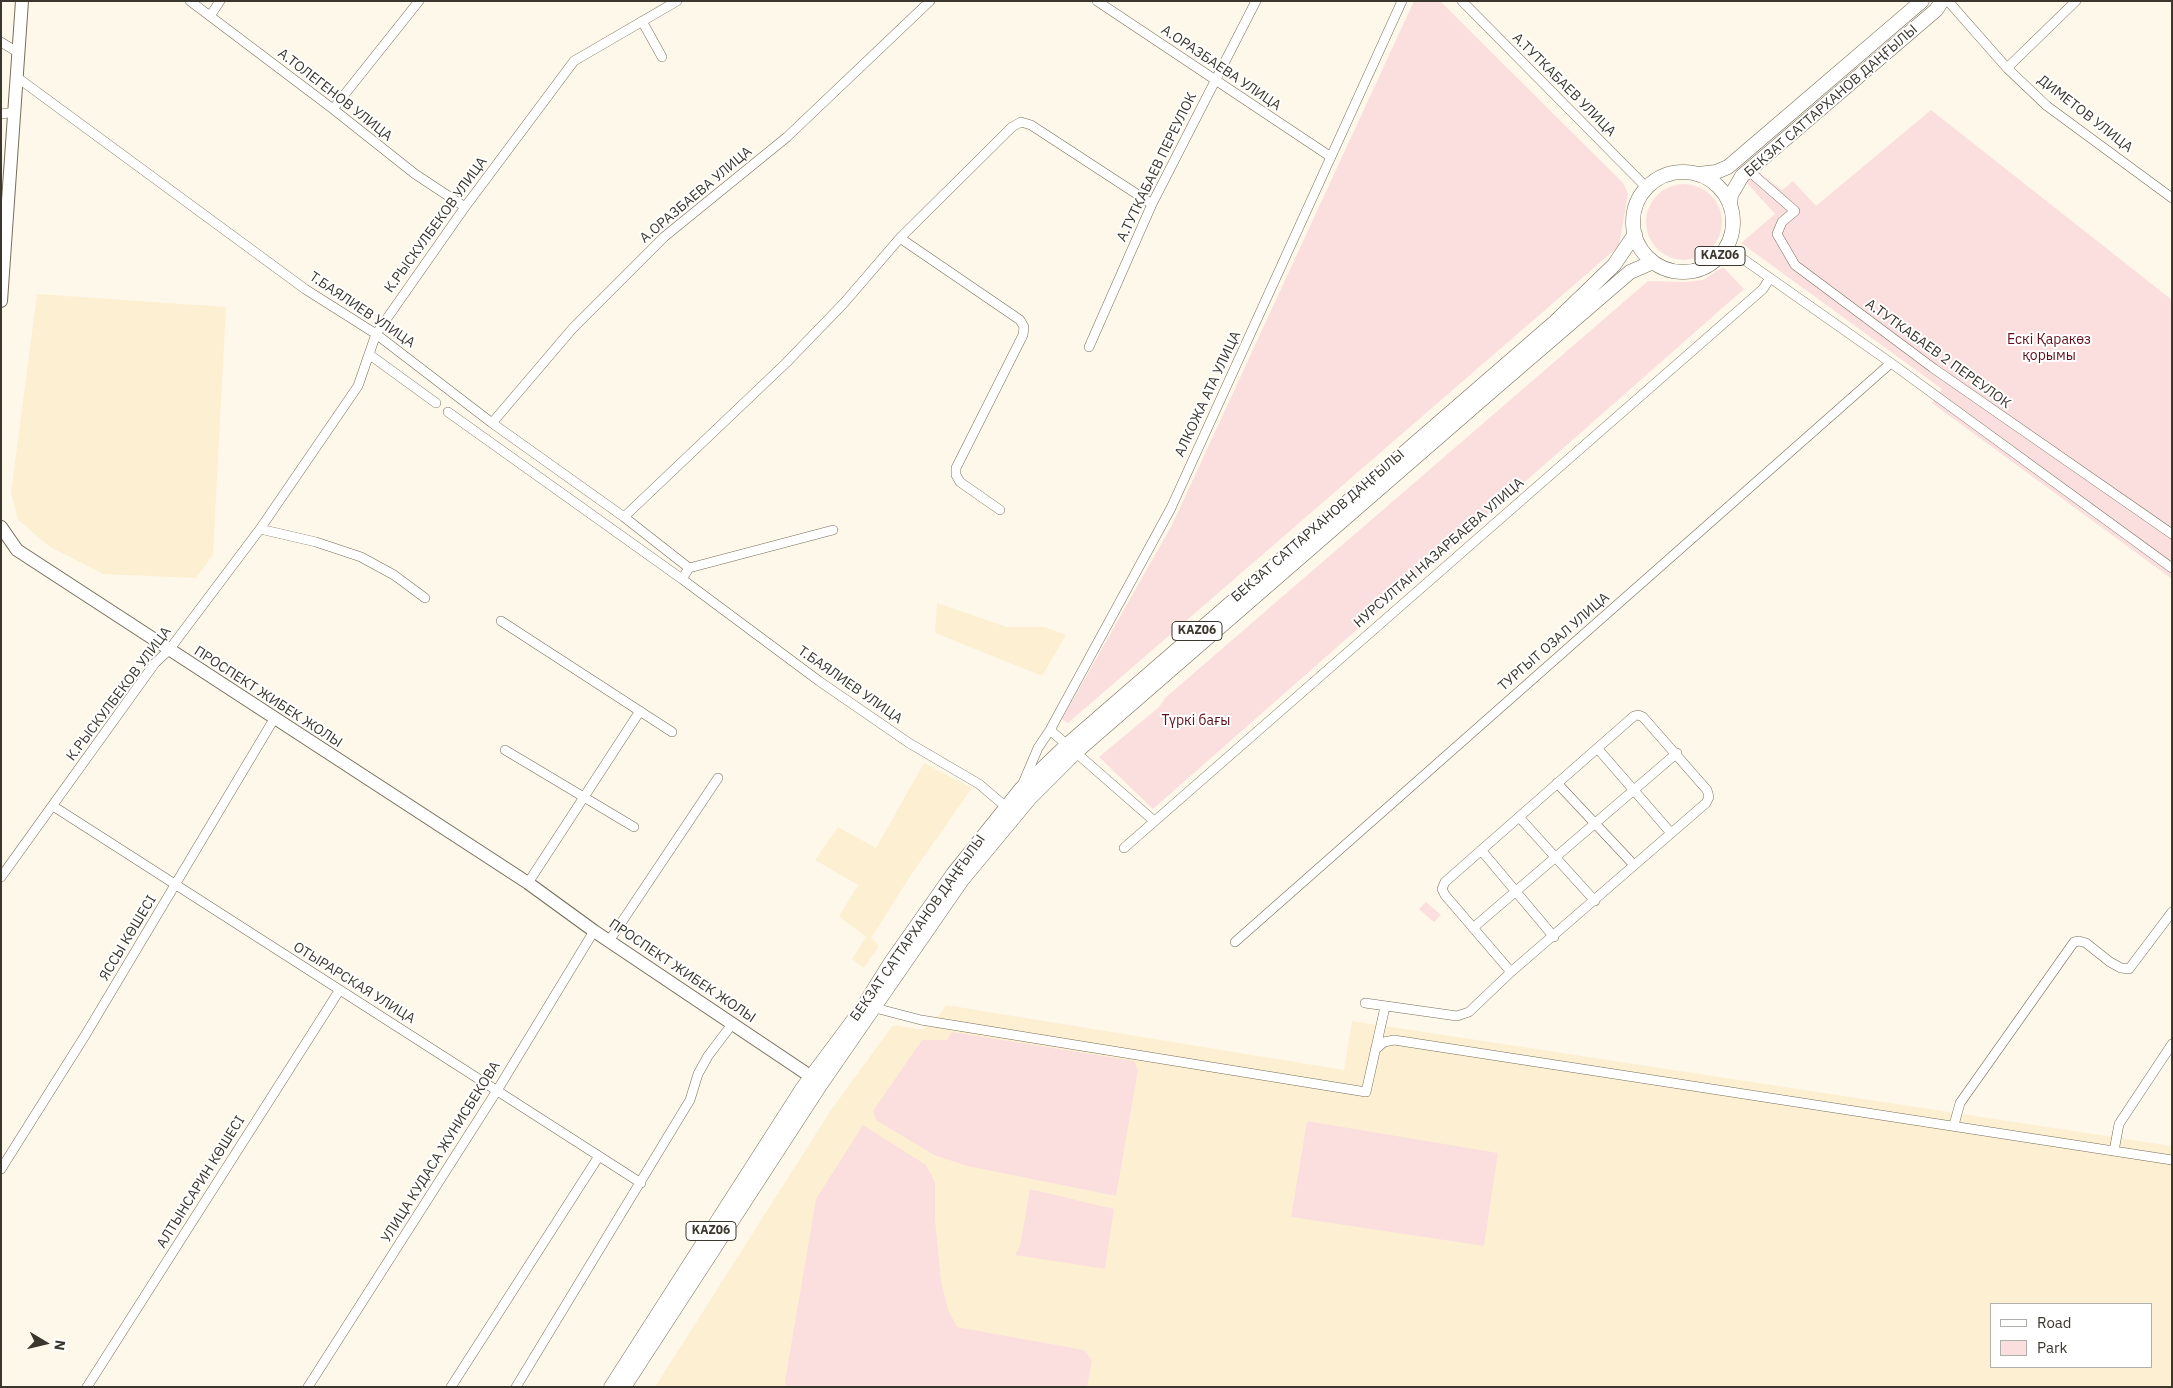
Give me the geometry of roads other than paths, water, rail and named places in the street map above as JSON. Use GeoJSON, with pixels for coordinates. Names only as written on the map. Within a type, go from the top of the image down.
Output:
{"type":"FeatureCollection","features":[{"type":"Feature","properties":{"kind":"main road"},"geometry":{"type":"LineString","coordinates":[[1,301],[22,1]]}},
{"type":"Feature","properties":{"kind":"main road","name":"БЕКЗАТ САТТАРХАНОВ ДАҢҒЫЛЫ"},"geometry":{"type":"LineString","coordinates":[[1696,174],[1716,172],[1728,167],[1922,1]]}},
{"type":"Feature","properties":{"kind":"main road","name":"БЕКЗАТ САТТАРХАНОВ ДАҢҒЫЛЫ"},"geometry":{"type":"LineString","coordinates":[[1730,205],[1731,194],[1735,186],[1748,171],[1936,10],[1942,1]]}},
{"type":"Feature","properties":{"kind":"main road"},"geometry":{"type":"LineString","coordinates":[[1653,262],[1642,249],[1635,234],[1635,210],[1647,188],[1659,179],[1673,173],[1696,174],[1716,184],[1730,205]]}},
{"type":"Feature","properties":{"kind":"main road","name":"KАZ06"},"geometry":{"type":"LineString","coordinates":[[1653,262],[1668,270],[1693,271],[1709,265],[1726,246],[1733,222],[1730,205]]}},
{"type":"Feature","properties":{"kind":"main road","name":"БЕКЗАТ САТТАРХАНОВ ДАҢҒЫЛЫ"},"geometry":{"type":"LineString","coordinates":[[611,1387],[816,1080],[875,1008],[900,968],[968,873],[1071,748],[1555,322],[1614,265],[1635,234]]}},
{"type":"Feature","properties":{"kind":"main road","name":"БЕКЗАТ САТТАРХАНОВ ДАҢҒЫЛЫ"},"geometry":{"type":"LineString","coordinates":[[624,1387],[891,962],[953,874],[1021,789],[1630,272],[1653,262]]}},
{"type":"Feature","properties":{"kind":"main road","name":"ПРОСПЕКТ ЖИБЕК ЖОЛЫ"},"geometry":{"type":"LineString","coordinates":[[1,527],[17,550],[274,719],[528,882],[594,930],[816,1080]]}},
{"type":"Feature","properties":{"kind":"street","name":"А.ТОЛЕГЕНОВ УЛИЦА"},"geometry":{"type":"LineString","coordinates":[[190,1],[333,109],[415,174],[465,207]]}},
{"type":"Feature","properties":{"kind":"street"},"geometry":{"type":"LineString","coordinates":[[210,16],[220,1]]}},
{"type":"Feature","properties":{"kind":"street"},"geometry":{"type":"LineString","coordinates":[[333,109],[418,1]]}},
{"type":"Feature","properties":{"kind":"street","name":"К.РЫСКУЛБЕКОВ УЛИЦА"},"geometry":{"type":"LineString","coordinates":[[1,877],[155,663],[169,650],[260,529],[358,386],[370,356],[376,334],[465,207],[574,61],[677,1]]}},
{"type":"Feature","properties":{"kind":"street","name":"А.ОРАЗБАЕВА УЛИЦА"},"geometry":{"type":"LineString","coordinates":[[492,423],[573,328],[664,237],[787,137],[930,1]]}},
{"type":"Feature","properties":{"kind":"street","name":"А.ОРАЗБАЕВА УЛИЦА"},"geometry":{"type":"LineString","coordinates":[[1097,1],[1331,157]]}},
{"type":"Feature","properties":{"kind":"street","name":"А.ТУТКАБАЕВ ПЕРЕУЛОК"},"geometry":{"type":"LineString","coordinates":[[1089,348],[1152,204],[1256,1]]}},
{"type":"Feature","properties":{"kind":"street","name":"АЛКОЖА АТА УЛИЦА"},"geometry":{"type":"LineString","coordinates":[[1021,789],[1038,748],[1050,730],[1171,508],[1402,1]]}},
{"type":"Feature","properties":{"kind":"street","name":"А.ТУТКАБАЕВ УЛИЦА"},"geometry":{"type":"LineString","coordinates":[[1462,1],[1647,188]]}},
{"type":"Feature","properties":{"kind":"street","name":"ДИМЕТОВ УЛИЦА"},"geometry":{"type":"LineString","coordinates":[[1948,1],[2007,68],[2047,106],[2172,198]]}},
{"type":"Feature","properties":{"kind":"street"},"geometry":{"type":"LineString","coordinates":[[2007,68],[2076,1]]}},
{"type":"Feature","properties":{"kind":"street"},"geometry":{"type":"LineString","coordinates":[[642,21],[662,57]]}},
{"type":"Feature","properties":{"kind":"street"},"geometry":{"type":"LineString","coordinates":[[1,42],[19,52]]}},
{"type":"Feature","properties":{"kind":"street","name":"Т.БАЯЛИЕВ УЛИЦА"},"geometry":{"type":"LineString","coordinates":[[18,78],[305,289],[376,334],[492,423],[624,518],[689,568]]}},
{"type":"Feature","properties":{"kind":"street"},"geometry":{"type":"LineString","coordinates":[[1,114],[15,112]]}},
{"type":"Feature","properties":{"kind":"street"},"geometry":{"type":"LineString","coordinates":[[624,518],[786,363],[844,303],[900,238],[1012,127],[1021,122],[1031,126],[1152,204]]}},
{"type":"Feature","properties":{"kind":"street","name":"А.ТУТКАБАЕВ 2 ПЕРЕУЛОК"},"geometry":{"type":"LineString","coordinates":[[1748,171],[1795,211],[1782,222],[1777,234],[1795,265],[1941,373],[2172,534]]}},
{"type":"Feature","properties":{"kind":"street"},"geometry":{"type":"LineString","coordinates":[[900,238],[1020,320],[1024,327],[1024,335],[956,468],[956,475],[960,482],[1000,510]]}},
{"type":"Feature","properties":{"kind":"street"},"geometry":{"type":"LineString","coordinates":[[1726,246],[1891,363],[2172,568]]}},
{"type":"Feature","properties":{"kind":"street","name":"НУРСУЛТАН НАЗАРБАЕВА УЛИЦА"},"geometry":{"type":"LineString","coordinates":[[1124,848],[1153,820],[1756,295],[1770,278]]}},
{"type":"Feature","properties":{"kind":"street"},"geometry":{"type":"LineString","coordinates":[[370,356],[436,403]]}},
{"type":"Feature","properties":{"kind":"street","name":"ТУРГЫТ ОЗАЛ УЛИЦА"},"geometry":{"type":"LineString","coordinates":[[1235,942],[1891,363]]}},
{"type":"Feature","properties":{"kind":"street","name":"Т.БАЯЛИЕВ УЛИЦА"},"geometry":{"type":"LineString","coordinates":[[448,412],[682,579],[818,681],[909,743],[979,784],[1006,807]]}},
{"type":"Feature","properties":{"kind":"street"},"geometry":{"type":"LineString","coordinates":[[260,529],[316,542],[361,557],[394,575],[425,598]]}},
{"type":"Feature","properties":{"kind":"street"},"geometry":{"type":"LineString","coordinates":[[682,579],[689,568],[833,530]]}},
{"type":"Feature","properties":{"kind":"street"},"geometry":{"type":"LineString","coordinates":[[501,621],[672,732]]}},
{"type":"Feature","properties":{"kind":"street"},"geometry":{"type":"LineString","coordinates":[[528,882],[640,711]]}},
{"type":"Feature","properties":{"kind":"street"},"geometry":{"type":"LineString","coordinates":[[1365,1003],[1464,1015],[1706,803],[1707,790],[1643,717],[1634,716],[1445,882],[1442,889],[1511,972]]}},
{"type":"Feature","properties":{"kind":"street","name":"ЯССЫ КӨШЕСІ"},"geometry":{"type":"LineString","coordinates":[[1,1169],[86,1034],[274,719]]}},
{"type":"Feature","properties":{"kind":"street"},"geometry":{"type":"LineString","coordinates":[[1050,730],[1153,820]]}},
{"type":"Feature","properties":{"kind":"street"},"geometry":{"type":"LineString","coordinates":[[1598,749],[1671,832]]}},
{"type":"Feature","properties":{"kind":"street"},"geometry":{"type":"LineString","coordinates":[[505,750],[634,827]]}},
{"type":"Feature","properties":{"kind":"street"},"geometry":{"type":"LineString","coordinates":[[1473,928],[1676,753]]}},
{"type":"Feature","properties":{"kind":"street"},"geometry":{"type":"LineString","coordinates":[[610,941],[718,778]]}},
{"type":"Feature","properties":{"kind":"street"},"geometry":{"type":"LineString","coordinates":[[1557,783],[1634,865]]}},
{"type":"Feature","properties":{"kind":"street","name":"ОТЫРАРСКАЯ УЛИЦА"},"geometry":{"type":"LineString","coordinates":[[53,806],[339,991],[498,1089],[641,1183]]}},
{"type":"Feature","properties":{"kind":"street"},"geometry":{"type":"LineString","coordinates":[[1519,816],[1554,858],[1595,901]]}},
{"type":"Feature","properties":{"kind":"street"},"geometry":{"type":"LineString","coordinates":[[1481,850],[1554,937]]}},
{"type":"Feature","properties":{"kind":"street"},"geometry":{"type":"LineString","coordinates":[[1954,1125],[1960,1103],[2074,942],[2086,943],[2110,962],[2121,968],[2129,969],[2172,912]]}},
{"type":"Feature","properties":{"kind":"street","name":"УЛИЦА КУДАСА ЖУНИСБЕКОВА"},"geometry":{"type":"LineString","coordinates":[[308,1387],[498,1089],[594,930]]}},
{"type":"Feature","properties":{"kind":"street","name":"АЛТЫНСАРИН КӨШЕСІ"},"geometry":{"type":"LineString","coordinates":[[87,1387],[339,991]]}},
{"type":"Feature","properties":{"kind":"street"},"geometry":{"type":"LineString","coordinates":[[875,1008],[921,1020],[1366,1092],[1385,1006]]}},
{"type":"Feature","properties":{"kind":"street"},"geometry":{"type":"LineString","coordinates":[[516,1387],[690,1100],[698,1074],[708,1056],[733,1023]]}},
{"type":"Feature","properties":{"kind":"street"},"geometry":{"type":"LineString","coordinates":[[1375,1050],[1384,1042],[1394,1040],[2172,1160]]}},
{"type":"Feature","properties":{"kind":"street"},"geometry":{"type":"LineString","coordinates":[[2114,1151],[2119,1124],[2172,1044]]}},
{"type":"Feature","properties":{"kind":"street"},"geometry":{"type":"LineString","coordinates":[[450,1387],[599,1156]]}},
{"type":"Feature","properties":{"kind":"park label","name":"Ескі Қаракөз қорымы"},"geometry":{"type":"Point","coordinates":[2049,348]}},
{"type":"Feature","properties":{"kind":"park label","name":"Түркі бағы"},"geometry":{"type":"Point","coordinates":[1196,721]}}]}
